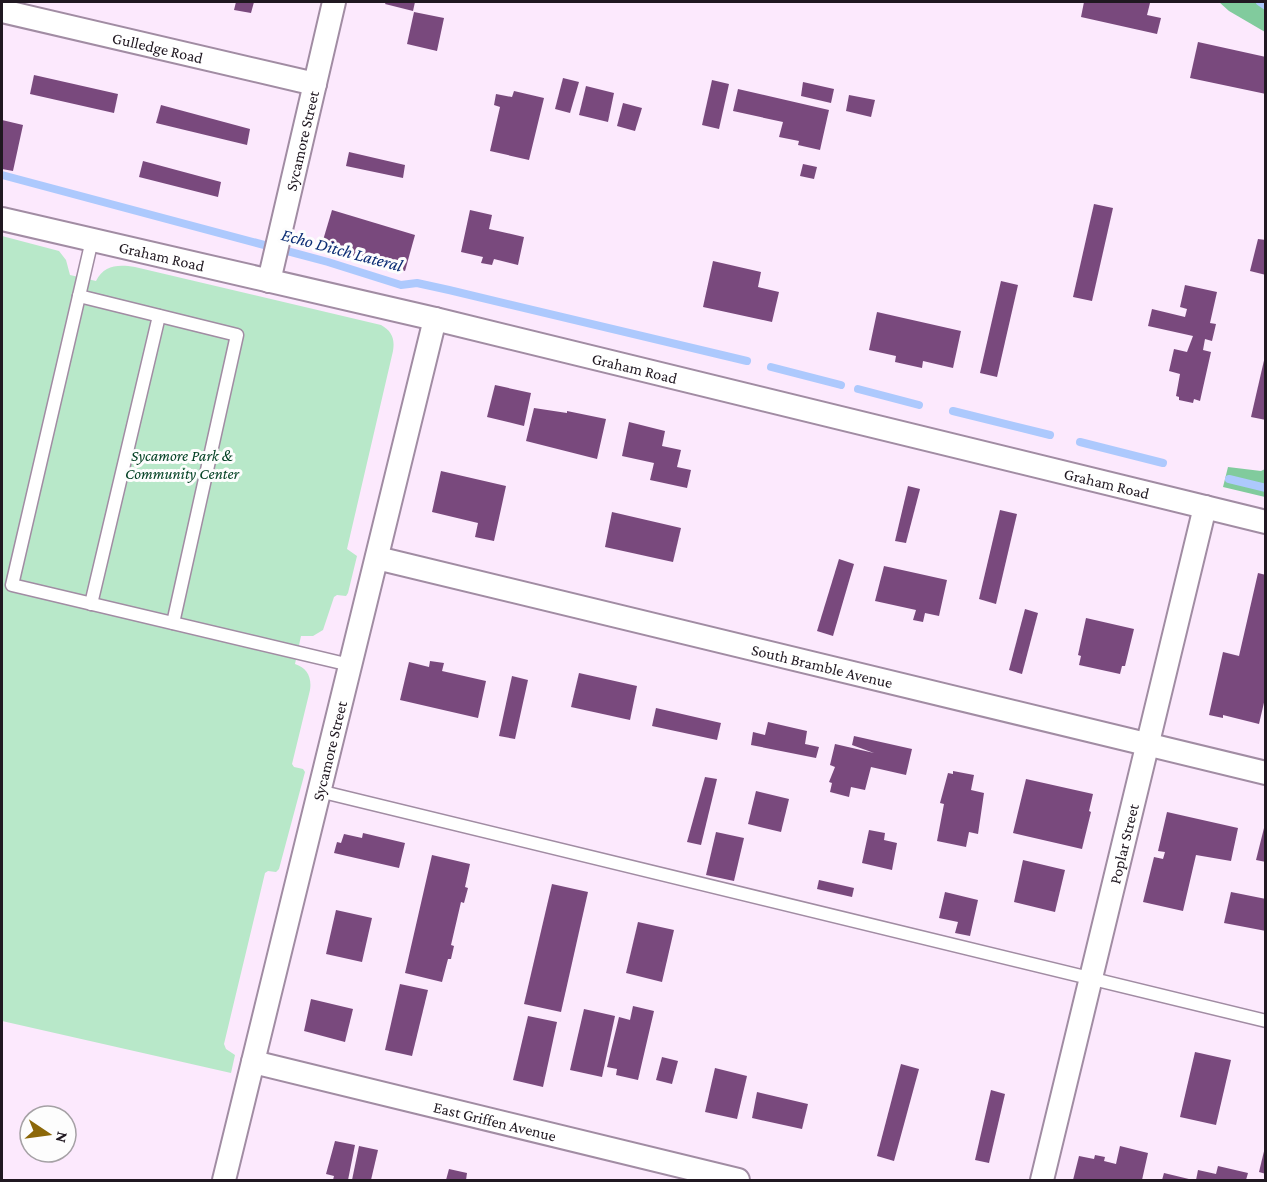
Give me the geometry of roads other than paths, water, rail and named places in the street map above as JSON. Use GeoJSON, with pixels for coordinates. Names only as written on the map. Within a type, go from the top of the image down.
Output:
{"type":"FeatureCollection","features":[{"type":"Feature","properties":{"kind":"street","name":"Sycamore Street"},"geometry":{"type":"LineString","coordinates":[[269,280],[334,2]]}},
{"type":"Feature","properties":{"kind":"street","name":"Gulledge Road"},"geometry":{"type":"LineString","coordinates":[[2,10],[315,84]]}},
{"type":"Feature","properties":{"kind":"street","name":"Graham Road"},"geometry":{"type":"LineString","coordinates":[[2,219],[435,319],[1266,522]]}},
{"type":"Feature","properties":{"kind":"street","name":"Sycamore Street"},"geometry":{"type":"LineString","coordinates":[[224,1180],[435,319]]}},
{"type":"Feature","properties":{"kind":"street","name":"Poplar Street"},"geometry":{"type":"LineString","coordinates":[[1042,1180],[1205,507]]}},
{"type":"Feature","properties":{"kind":"street","name":"South Bramble Avenue"},"geometry":{"type":"LineString","coordinates":[[376,558],[1266,773]]}},
{"type":"Feature","properties":{"kind":"street","name":"East Griffen Avenue"},"geometry":{"type":"LineString","coordinates":[[253,1062],[738,1180]]}},
{"type":"Feature","properties":{"kind":"lane"},"geometry":{"type":"LineString","coordinates":[[92,240],[7,584],[350,664]]}},
{"type":"Feature","properties":{"kind":"lane"},"geometry":{"type":"LineString","coordinates":[[79,296],[237,335],[173,623]]}},
{"type":"Feature","properties":{"kind":"lane"},"geometry":{"type":"LineString","coordinates":[[91,604],[159,316]]}},
{"type":"Feature","properties":{"kind":"lane"},"geometry":{"type":"LineString","coordinates":[[319,791],[1266,1021]]}},
{"type":"Feature","properties":{"kind":"waterway"},"geometry":{"type":"LineString","coordinates":[[1260,2],[1266,6]]}},
{"type":"Feature","properties":{"kind":"waterway","name":"Echo Ditch Lateral"},"geometry":{"type":"LineString","coordinates":[[2,175],[328,262],[401,285],[417,283],[449,290],[747,361]]}},
{"type":"Feature","properties":{"kind":"waterway","name":"Echo Ditch Lateral"},"geometry":{"type":"LineString","coordinates":[[771,367],[841,385]]}},
{"type":"Feature","properties":{"kind":"waterway","name":"Echo Ditch Lateral"},"geometry":{"type":"LineString","coordinates":[[858,389],[919,405]]}},
{"type":"Feature","properties":{"kind":"waterway","name":"Echo Ditch Lateral"},"geometry":{"type":"LineString","coordinates":[[953,411],[1050,435]]}},
{"type":"Feature","properties":{"kind":"waterway","name":"Echo Ditch Lateral"},"geometry":{"type":"LineString","coordinates":[[1080,442],[1163,463]]}},
{"type":"Feature","properties":{"kind":"waterway","name":"Echo Ditch Lateral"},"geometry":{"type":"LineString","coordinates":[[1229,479],[1266,488]]}},
{"type":"Feature","properties":{"kind":"park label","name":"Sycamore Park & Community Center"},"geometry":{"type":"Point","coordinates":[182,464]}}]}
